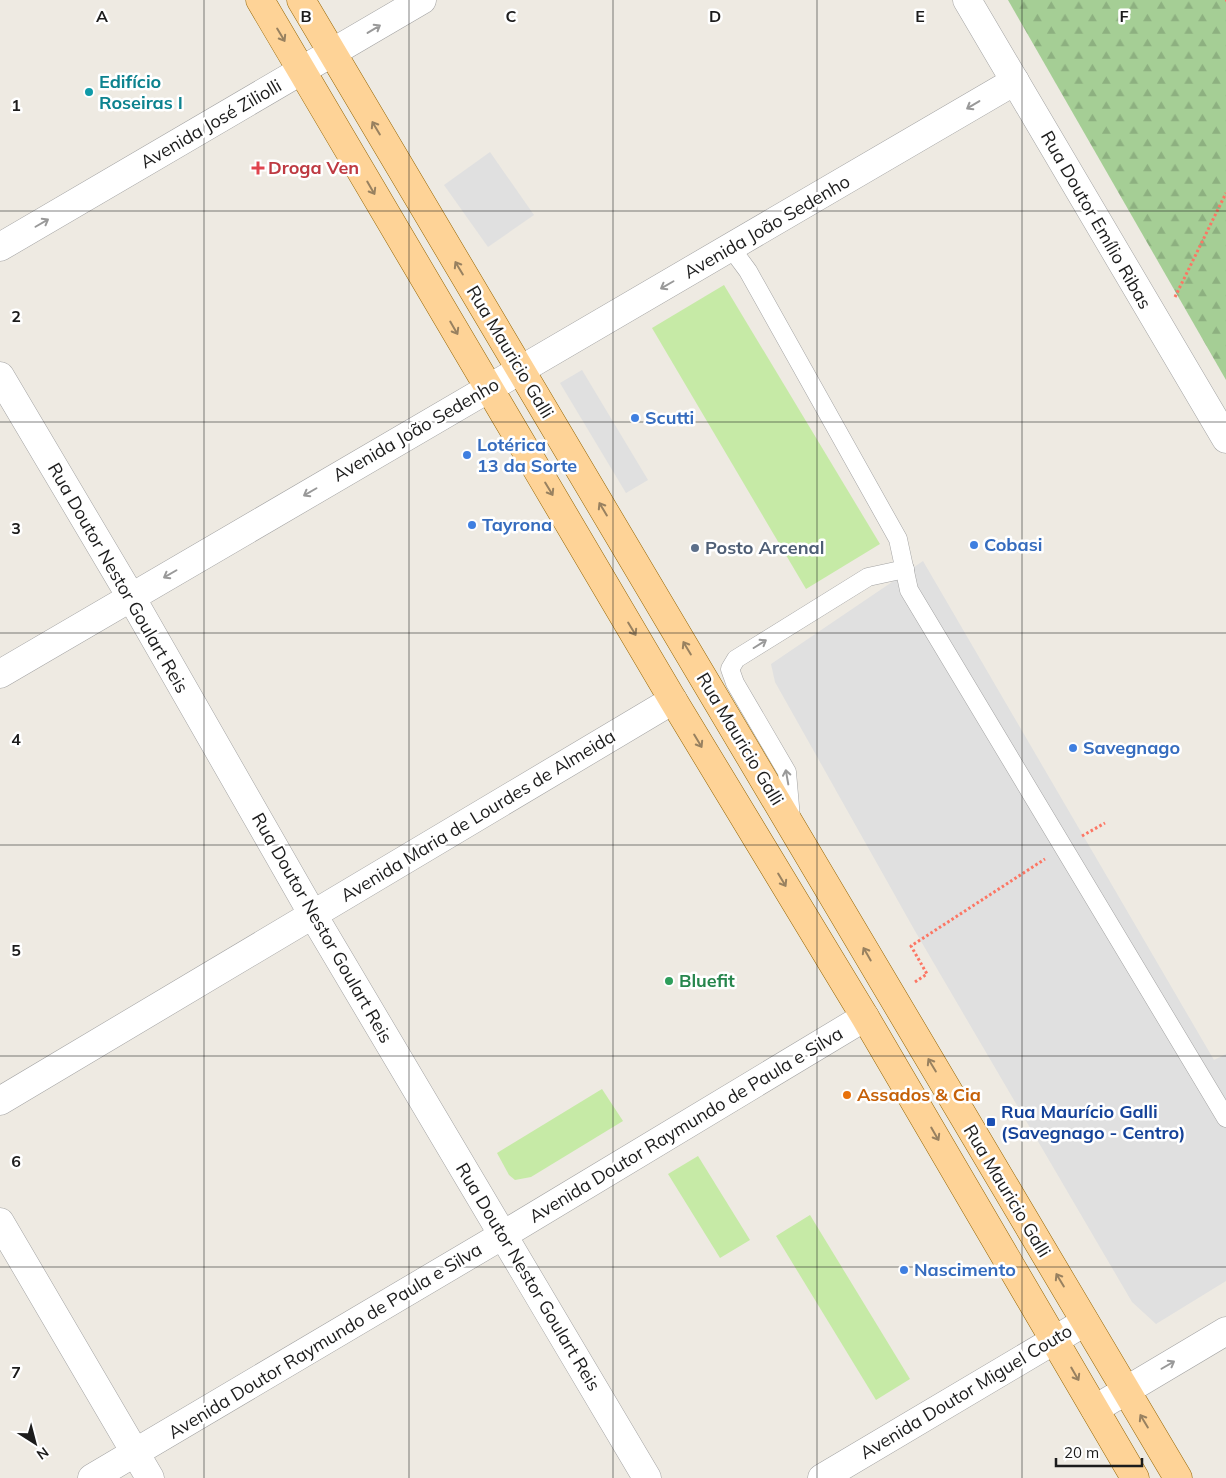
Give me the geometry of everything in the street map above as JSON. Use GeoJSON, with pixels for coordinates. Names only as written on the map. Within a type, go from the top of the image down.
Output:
{"type":"FeatureCollection","features":[{"type":"Feature","properties":{"kind":"main road","name":"Rua Mauricio Galli"},"geometry":{"type":"LineString","coordinates":[[260,0],[673,700],[866,1017],[1135,1478]]}},
{"type":"Feature","properties":{"kind":"main road","name":"Rua Mauricio Galli"},"geometry":{"type":"LineString","coordinates":[[301,0],[1178,1478]]}},
{"type":"Feature","properties":{"kind":"street","name":"Avenida José Ziliolli"},"geometry":{"type":"LineString","coordinates":[[0,247],[333,54],[422,0]]}},
{"type":"Feature","properties":{"kind":"street","name":"Rua Doutor Emílio Ribas"},"geometry":{"type":"LineString","coordinates":[[967,0],[1226,439]]}},
{"type":"Feature","properties":{"kind":"street","name":"Avenida João Sedenho"},"geometry":{"type":"LineString","coordinates":[[0,674],[488,387],[732,248],[1015,80]]}},
{"type":"Feature","properties":{"kind":"street","name":"Rua Doutor Nestor Goulart Reis"},"geometry":{"type":"LineString","coordinates":[[0,376],[131,597],[313,915],[647,1478]]}},
{"type":"Feature","properties":{"kind":"street","name":"Avenida Maria de Lourdes de Almeida"},"geometry":{"type":"LineString","coordinates":[[0,1101],[673,700]]}},
{"type":"Feature","properties":{"kind":"street","name":"Avenida Doutor Raymundo de Paula e Silva"},"geometry":{"type":"LineString","coordinates":[[92,1478],[503,1236],[866,1017]]}},
{"type":"Feature","properties":{"kind":"street"},"geometry":{"type":"LineString","coordinates":[[0,1222],[150,1478]]}},
{"type":"Feature","properties":{"kind":"street","name":"Avenida Doutor Miguel Couto"},"geometry":{"type":"LineString","coordinates":[[822,1478],[1085,1322]]}},
{"type":"Feature","properties":{"kind":"street"},"geometry":{"type":"LineString","coordinates":[[1095,1409],[1226,1331]]}},
{"type":"Feature","properties":{"kind":"lane"},"geometry":{"type":"LineString","coordinates":[[732,248],[748,271],[898,539],[909,590],[1062,849],[1226,1118]]}},
{"type":"Feature","properties":{"kind":"lane"},"geometry":{"type":"LineString","coordinates":[[791,825],[787,772],[735,683],[730,669],[736,659],[868,577],[905,569]]}},
{"type":"Feature","properties":{"kind":"path"},"geometry":{"type":"LineString","coordinates":[[1160,329],[1226,193]]}},
{"type":"Feature","properties":{"kind":"path"},"geometry":{"type":"LineString","coordinates":[[914,982],[927,974],[911,946],[1105,823]]}},
{"type":"Feature","properties":{"kind":"green space"},"geometry":{"type":"Polygon","coordinates":[[[1008,0],[1226,0],[1226,380],[1008,0]]]}},
{"type":"Feature","properties":{"kind":"green space"},"geometry":{"type":"Polygon","coordinates":[[[724,285],[880,544],[806,589],[652,328],[724,285]]]}},
{"type":"Feature","properties":{"kind":"green space"},"geometry":{"type":"Polygon","coordinates":[[[602,1089],[623,1121],[531,1177],[515,1180],[509,1175],[497,1153],[602,1089]]]}},
{"type":"Feature","properties":{"kind":"green space"},"geometry":{"type":"Polygon","coordinates":[[[698,1156],[750,1240],[720,1258],[668,1174],[698,1156]]]}},
{"type":"Feature","properties":{"kind":"green space"},"geometry":{"type":"Polygon","coordinates":[[[810,1215],[910,1379],[876,1400],[776,1236],[810,1215]]]}},
{"type":"Feature","properties":{"kind":"shaded area"},"geometry":{"type":"Polygon","coordinates":[[[490,152],[534,215],[488,247],[444,185],[490,152]]]}},
{"type":"Feature","properties":{"kind":"shaded area"},"geometry":{"type":"Polygon","coordinates":[[[582,370],[648,480],[626,493],[560,383],[582,370]]]}},
{"type":"Feature","properties":{"kind":"shaded area"},"geometry":{"type":"Polygon","coordinates":[[[923,561],[1214,1060],[1226,1054],[1226,1281],[1156,1324],[1132,1302],[915,931],[775,682],[771,664],[923,561]]]}},
{"type":"Feature","properties":{"kind":"place","name":"Edifício Roseiras I"},"geometry":{"type":"Point","coordinates":[89,92]}},
{"type":"Feature","properties":{"kind":"place","name":"Droga Ven"},"geometry":{"type":"Point","coordinates":[258,168]}},
{"type":"Feature","properties":{"kind":"place","name":"Scutti"},"geometry":{"type":"Point","coordinates":[635,418]}},
{"type":"Feature","properties":{"kind":"place","name":"Lotérica 13 da Sorte"},"geometry":{"type":"Point","coordinates":[467,455]}},
{"type":"Feature","properties":{"kind":"place","name":"Tayrona"},"geometry":{"type":"Point","coordinates":[472,525]}},
{"type":"Feature","properties":{"kind":"place","name":"Cobasi"},"geometry":{"type":"Point","coordinates":[974,545]}},
{"type":"Feature","properties":{"kind":"place","name":"Posto Arcenal"},"geometry":{"type":"Point","coordinates":[695,548]}},
{"type":"Feature","properties":{"kind":"place","name":"Savegnago"},"geometry":{"type":"Point","coordinates":[1073,748]}},
{"type":"Feature","properties":{"kind":"place","name":"Bluefit"},"geometry":{"type":"Point","coordinates":[669,981]}},
{"type":"Feature","properties":{"kind":"place","name":"Assados & Cia"},"geometry":{"type":"Point","coordinates":[847,1095]}},
{"type":"Feature","properties":{"kind":"place","name":"Rua Maurício Galli (Savegnago - Centro)"},"geometry":{"type":"Point","coordinates":[991,1122]}},
{"type":"Feature","properties":{"kind":"place","name":"Nascimento"},"geometry":{"type":"Point","coordinates":[904,1270]}}]}
